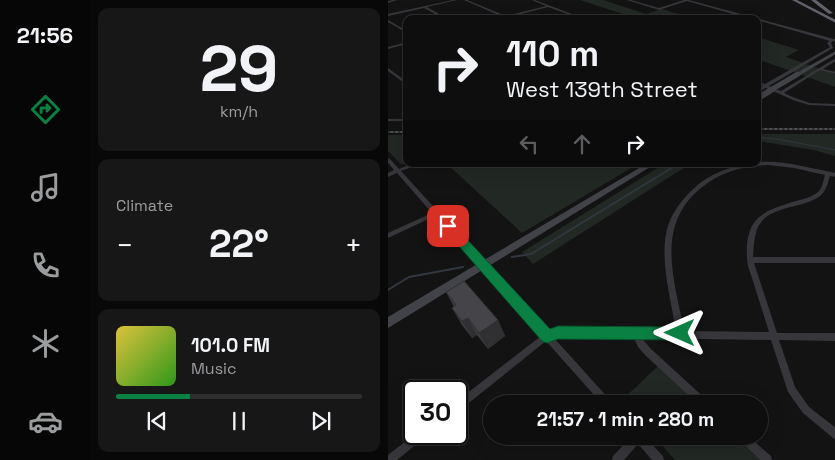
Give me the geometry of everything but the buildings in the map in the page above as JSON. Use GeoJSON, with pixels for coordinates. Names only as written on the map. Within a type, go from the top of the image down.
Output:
{"type":"FeatureCollection","features":[{"type":"Feature","properties":{"kind":"highway"},"geometry":{"type":"LineString","coordinates":[[794,0],[836,21]]}},
{"type":"Feature","properties":{"kind":"highway"},"geometry":{"type":"LineString","coordinates":[[799,0],[836,21]]}},
{"type":"Feature","properties":{"kind":"highway"},"geometry":{"type":"LineString","coordinates":[[808,0],[833,14]]}},
{"type":"Feature","properties":{"kind":"highway"},"geometry":{"type":"LineString","coordinates":[[813,0],[833,14]]}},
{"type":"Feature","properties":{"kind":"main road"},"geometry":{"type":"LineString","coordinates":[[761,97],[836,52]]}},
{"type":"Feature","properties":{"kind":"main road"},"geometry":{"type":"LineString","coordinates":[[388,323],[646,167]]}},
{"type":"Feature","properties":{"kind":"street"},"geometry":{"type":"LineString","coordinates":[[388,2],[396,0]]}},
{"type":"Feature","properties":{"kind":"street"},"geometry":{"type":"LineString","coordinates":[[388,15],[456,0]]}},
{"type":"Feature","properties":{"kind":"street"},"geometry":{"type":"LineString","coordinates":[[465,0],[500,15]]}},
{"type":"Feature","properties":{"kind":"street"},"geometry":{"type":"LineString","coordinates":[[533,0],[573,15]]}},
{"type":"Feature","properties":{"kind":"street"},"geometry":{"type":"LineString","coordinates":[[628,0],[659,9],[687,0],[741,15]]}},
{"type":"Feature","properties":{"kind":"street"},"geometry":{"type":"LineString","coordinates":[[517,15],[548,6]]}},
{"type":"Feature","properties":{"kind":"street"},"geometry":{"type":"LineString","coordinates":[[424,7],[439,15]]}},
{"type":"Feature","properties":{"kind":"street"},"geometry":{"type":"LineString","coordinates":[[761,20],[834,41]]}},
{"type":"Feature","properties":{"kind":"street"},"geometry":{"type":"LineString","coordinates":[[388,21],[403,30]]}},
{"type":"Feature","properties":{"kind":"street"},"geometry":{"type":"LineString","coordinates":[[761,88],[832,46],[829,43],[834,41]]}},
{"type":"Feature","properties":{"kind":"street"},"geometry":{"type":"LineString","coordinates":[[388,48],[403,44]]}},
{"type":"Feature","properties":{"kind":"street"},"geometry":{"type":"LineString","coordinates":[[780,93],[836,59]]}},
{"type":"Feature","properties":{"kind":"street"},"geometry":{"type":"LineString","coordinates":[[388,69],[403,81]]}},
{"type":"Feature","properties":{"kind":"street"},"geometry":{"type":"LineString","coordinates":[[820,69],[836,73]]}},
{"type":"Feature","properties":{"kind":"street"},"geometry":{"type":"LineString","coordinates":[[761,83],[780,93],[810,104],[836,105]]}},
{"type":"Feature","properties":{"kind":"street"},"geometry":{"type":"LineString","coordinates":[[388,120],[403,120]]}},
{"type":"Feature","properties":{"kind":"street"},"geometry":{"type":"LineString","coordinates":[[388,160],[600,395]]}},
{"type":"Feature","properties":{"kind":"street"},"geometry":{"type":"LineString","coordinates":[[761,163],[786,165],[836,175]]}},
{"type":"Feature","properties":{"kind":"street"},"geometry":{"type":"LineString","coordinates":[[388,175],[408,167]]}},
{"type":"Feature","properties":{"kind":"street"},"geometry":{"type":"LineString","coordinates":[[680,333],[669,255],[669,234],[678,208],[686,197],[710,180],[739,167]]}},
{"type":"Feature","properties":{"kind":"street"},"geometry":{"type":"LineString","coordinates":[[828,174],[824,188],[818,195],[770,211],[758,220],[750,237],[750,260],[773,336],[794,396],[812,417],[836,435]]}},
{"type":"Feature","properties":{"kind":"street"},"geometry":{"type":"LineString","coordinates":[[388,236],[436,213]]}},
{"type":"Feature","properties":{"kind":"street"},"geometry":{"type":"LineString","coordinates":[[750,260],[836,260]]}},
{"type":"Feature","properties":{"kind":"street"},"geometry":{"type":"LineString","coordinates":[[468,398],[547,336],[558,333],[680,333],[836,337]]}},
{"type":"Feature","properties":{"kind":"street"},"geometry":{"type":"LineString","coordinates":[[636,333],[641,344],[648,352],[695,395]]}},
{"type":"Feature","properties":{"kind":"street"},"geometry":{"type":"LineString","coordinates":[[389,460],[408,445]]}},
{"type":"Feature","properties":{"kind":"street"},"geometry":{"type":"LineString","coordinates":[[617,460],[630,445]]}},
{"type":"Feature","properties":{"kind":"street"},"geometry":{"type":"LineString","coordinates":[[646,445],[659,460]]}},
{"type":"Feature","properties":{"kind":"street"},"geometry":{"type":"LineString","coordinates":[[751,445],[767,460]]}},
{"type":"Feature","properties":{"kind":"shaded area"},"geometry":{"type":"Polygon","coordinates":[[[580,0],[603,0],[646,14],[662,9],[681,15],[626,15],[580,0]]]}},
{"type":"Feature","properties":{"kind":"shaded area"},"geometry":{"type":"Polygon","coordinates":[[[761,38],[799,50],[786,57],[835,74],[835,87],[761,60],[761,38]]]}},
{"type":"Feature","properties":{"kind":"shaded area"},"geometry":{"type":"Polygon","coordinates":[[[761,134],[835,134],[835,156],[814,150],[761,142],[761,134]]]}},
{"type":"Feature","properties":{"kind":"shaded area"},"geometry":{"type":"Polygon","coordinates":[[[388,135],[403,135],[403,165],[388,151],[388,135]]]}},
{"type":"Feature","properties":{"kind":"shaded area"},"geometry":{"type":"Polygon","coordinates":[[[450,167],[633,167],[522,233],[450,167]]]}},
{"type":"Feature","properties":{"kind":"shaded area"},"geometry":{"type":"Polygon","coordinates":[[[659,167],[685,167],[533,264],[522,252],[659,167]]]}},
{"type":"Feature","properties":{"kind":"shaded area"},"geometry":{"type":"Polygon","coordinates":[[[658,366],[689,395],[627,395],[658,366]]]}},
{"type":"Feature","properties":{"kind":"shaded area"},"geometry":{"type":"Polygon","coordinates":[[[662,445],[744,445],[760,460],[675,460],[662,445]]]}},
{"type":"Feature","properties":{"kind":"waterway"},"geometry":{"type":"LineString","coordinates":[[761,138],[771,138],[836,150]]}},
{"type":"Feature","properties":{"kind":"waterway"},"geometry":{"type":"LineString","coordinates":[[512,257],[531,254],[673,167]]}},
{"type":"Feature","properties":{"kind":"waterway"},"geometry":{"type":"LineString","coordinates":[[388,290],[409,277],[463,267]]}},
{"type":"Feature","properties":{"kind":"railway"},"geometry":{"type":"LineString","coordinates":[[761,129],[836,129]]}},
{"type":"Feature","properties":{"kind":"railway"},"geometry":{"type":"LineString","coordinates":[[388,132],[403,132]]}},
{"type":"Feature","properties":{"kind":"route"},"geometry":{"type":"LineString","coordinates":[[448,226],[547,336],[558,333],[680,333]]}}]}
